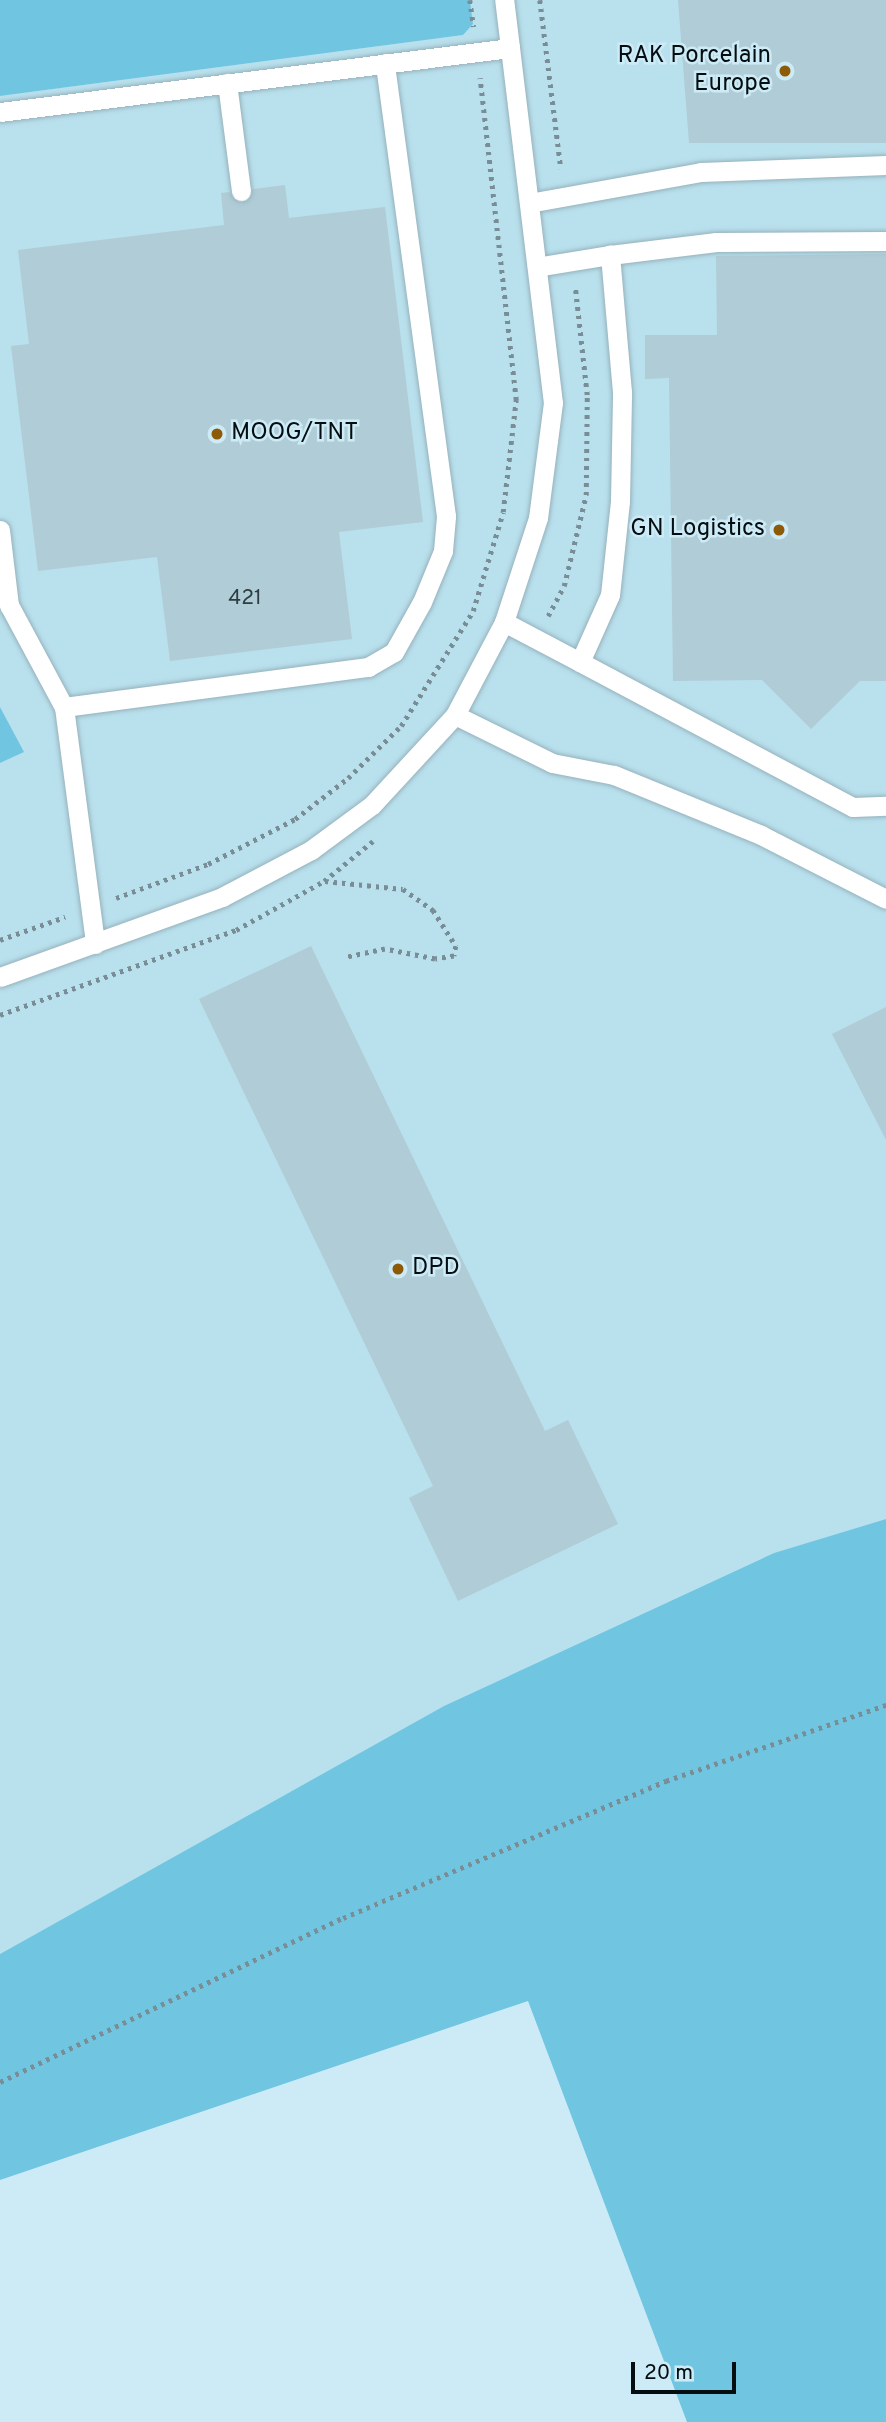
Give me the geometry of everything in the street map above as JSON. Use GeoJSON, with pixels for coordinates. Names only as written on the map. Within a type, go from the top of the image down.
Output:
{"type":"FeatureCollection","features":[{"type":"Feature","properties":{"kind":"lane"},"geometry":{"type":"LineString","coordinates":[[0,977],[222,897],[311,850],[372,804],[455,715],[504,622],[538,518],[553,403],[504,0]]}},
{"type":"Feature","properties":{"kind":"lane"},"geometry":{"type":"LineString","coordinates":[[0,112],[510,48]]}},
{"type":"Feature","properties":{"kind":"lane"},"geometry":{"type":"LineString","coordinates":[[64,707],[368,667],[394,652],[422,602],[443,551],[446,516],[384,63]]}},
{"type":"Feature","properties":{"kind":"lane"},"geometry":{"type":"LineString","coordinates":[[227,83],[241,191]]}},
{"type":"Feature","properties":{"kind":"lane"},"geometry":{"type":"LineString","coordinates":[[529,202],[701,172],[886,164]]}},
{"type":"Feature","properties":{"kind":"lane"},"geometry":{"type":"LineString","coordinates":[[537,267],[716,242],[886,241]]}},
{"type":"Feature","properties":{"kind":"lane"},"geometry":{"type":"LineString","coordinates":[[580,662],[610,595],[620,501],[622,392],[610,255]]}},
{"type":"Feature","properties":{"kind":"lane"},"geometry":{"type":"LineString","coordinates":[[0,530],[9,605],[64,707],[95,944]]}},
{"type":"Feature","properties":{"kind":"lane"},"geometry":{"type":"LineString","coordinates":[[504,622],[853,807],[886,806]]}},
{"type":"Feature","properties":{"kind":"lane"},"geometry":{"type":"LineString","coordinates":[[455,715],[552,763],[614,775],[761,835],[886,900]]}},
{"type":"Feature","properties":{"kind":"path"},"geometry":{"type":"LineString","coordinates":[[0,940],[208,864],[295,819],[327,795],[401,726],[472,611],[503,512],[516,400],[470,0]]}},
{"type":"Feature","properties":{"kind":"path"},"geometry":{"type":"LineString","coordinates":[[324,881],[403,889],[433,910],[456,946],[454,956],[435,959],[385,949],[347,957]]}},
{"type":"Feature","properties":{"kind":"path"},"geometry":{"type":"LineString","coordinates":[[0,2082],[343,1918],[666,1781],[886,1705]]}},
{"type":"Feature","properties":{"kind":"shaded area"},"geometry":{"type":"Polygon","coordinates":[[[0,0],[470,0],[473,24],[463,35],[0,96],[0,0]]]}},
{"type":"Feature","properties":{"kind":"shaded area"},"geometry":{"type":"Polygon","coordinates":[[[470,0],[886,0],[886,1519],[774,1553],[444,1706],[0,1954],[0,763],[23,752],[0,707],[0,96],[463,35],[473,23],[470,0]]]}},
{"type":"Feature","properties":{"kind":"shaded area"},"geometry":{"type":"Polygon","coordinates":[[[0,707],[24,752],[0,763],[0,707]]]}},
{"type":"Feature","properties":{"kind":"shaded area"},"geometry":{"type":"Polygon","coordinates":[[[886,1519],[886,2422],[687,2422],[528,2001],[0,2180],[0,1954],[444,1706],[774,1553],[886,1519]]]}},
{"type":"Feature","properties":{"kind":"building","name":"RAK Porcelain Europe"},"geometry":{"type":"Polygon","coordinates":[[[678,0],[886,0],[886,143],[689,143],[678,0]]]}},
{"type":"Feature","properties":{"kind":"building","name":"MOOG/TNT"},"geometry":{"type":"Polygon","coordinates":[[[285,185],[289,218],[385,207],[423,522],[339,532],[352,639],[170,661],[157,557],[38,571],[11,346],[29,344],[18,250],[224,225],[221,193],[229,192],[242,203],[253,189],[285,185]]]}},
{"type":"Feature","properties":{"kind":"building","name":"GN Logistics"},"geometry":{"type":"Polygon","coordinates":[[[886,254],[886,681],[860,681],[811,729],[762,680],[673,681],[669,378],[645,379],[645,335],[717,335],[716,256],[886,254]]]}},
{"type":"Feature","properties":{"kind":"building","name":"DPD"},"geometry":{"type":"Polygon","coordinates":[[[311,946],[545,1431],[568,1420],[618,1524],[458,1601],[409,1498],[433,1486],[199,999],[311,946]]]}},
{"type":"Feature","properties":{"kind":"building"},"geometry":{"type":"Polygon","coordinates":[[[886,1007],[886,1140],[832,1034],[886,1007]]]}},
{"type":"Feature","properties":{"kind":"place","name":"RAK Porcelain Europe"},"geometry":{"type":"Point","coordinates":[785,71]}},
{"type":"Feature","properties":{"kind":"place","name":"MOOG/TNT"},"geometry":{"type":"Point","coordinates":[217,434]}},
{"type":"Feature","properties":{"kind":"place","name":"GN Logistics"},"geometry":{"type":"Point","coordinates":[779,530]}},
{"type":"Feature","properties":{"kind":"place","name":"DPD"},"geometry":{"type":"Point","coordinates":[398,1269]}}]}
